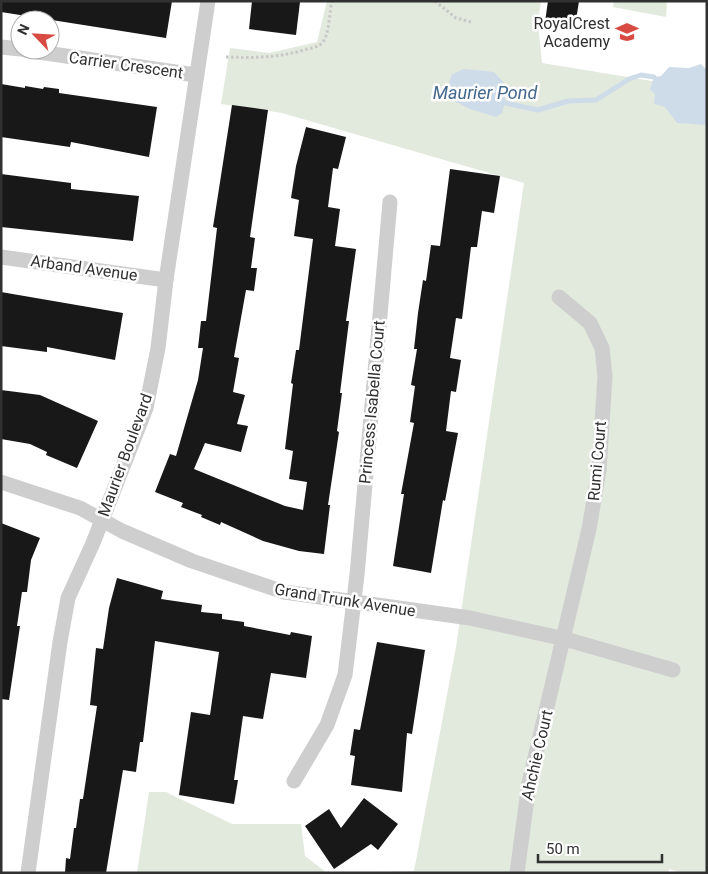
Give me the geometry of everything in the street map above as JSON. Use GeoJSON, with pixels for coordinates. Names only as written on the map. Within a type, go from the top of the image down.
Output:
{"type":"FeatureCollection","features":[{"type":"Feature","properties":{"kind":"street","name":"Maurier Boulevard"},"geometry":{"type":"LineString","coordinates":[[28,873],[60,642],[68,598],[146,408],[158,348],[166,280],[208,1]]}},
{"type":"Feature","properties":{"kind":"street","name":"Carrier Crescent"},"geometry":{"type":"LineString","coordinates":[[60,55],[196,75]]}},
{"type":"Feature","properties":{"kind":"street","name":"Princess Isabella Court"},"geometry":{"type":"LineString","coordinates":[[294,781],[327,725],[345,674],[390,202]]}},
{"type":"Feature","properties":{"kind":"street","name":"Arband Avenue"},"geometry":{"type":"LineString","coordinates":[[1,257],[166,280]]}},
{"type":"Feature","properties":{"kind":"street","name":"Rumi Court"},"geometry":{"type":"LineString","coordinates":[[559,297],[590,323],[602,348],[605,376],[595,498],[565,639]]}},
{"type":"Feature","properties":{"kind":"street","name":"Grand Trunk Avenue"},"geometry":{"type":"LineString","coordinates":[[1,482],[80,508],[101,521],[244,580],[284,592],[470,618],[565,639],[673,670]]}},
{"type":"Feature","properties":{"kind":"street","name":"Ahchie Court"},"geometry":{"type":"LineString","coordinates":[[517,873],[529,783],[565,639]]}},
{"type":"Feature","properties":{"kind":"path"},"geometry":{"type":"LineString","coordinates":[[226,57],[267,58],[286,56],[317,46],[326,36],[332,1]]}},
{"type":"Feature","properties":{"kind":"path"},"geometry":{"type":"LineString","coordinates":[[435,1],[456,18],[471,22]]}},
{"type":"Feature","properties":{"kind":"shaded area"},"geometry":{"type":"Polygon","coordinates":[[[327,1],[541,1],[538,23],[542,63],[707,90],[707,873],[683,873],[669,869],[668,873],[338,873],[414,871],[456,647],[524,183],[282,113],[221,104],[230,48],[269,53],[317,42],[327,1]]]}},
{"type":"Feature","properties":{"kind":"shaded area"},"geometry":{"type":"Polygon","coordinates":[[[614,1],[667,1],[666,17],[613,7],[614,1]]]}},
{"type":"Feature","properties":{"kind":"shaded area"},"geometry":{"type":"Polygon","coordinates":[[[149,792],[166,792],[232,824],[301,824],[305,856],[327,873],[137,873],[149,792]]]}},
{"type":"Feature","properties":{"kind":"water"},"geometry":{"type":"Polygon","coordinates":[[[701,64],[706,69],[707,125],[677,123],[665,107],[654,104],[655,94],[650,89],[654,77],[661,76],[669,67],[689,68],[701,64]]]}},
{"type":"Feature","properties":{"kind":"water","name":"Maurier Pond"},"geometry":{"type":"Polygon","coordinates":[[[464,69],[494,72],[504,83],[505,103],[502,113],[496,117],[470,109],[452,100],[449,83],[452,74],[464,69]]]}},
{"type":"Feature","properties":{"kind":"building"},"geometry":{"type":"Polygon","coordinates":[[[1,1],[172,1],[166,38],[60,21],[60,10],[10,10],[10,13],[1,12],[1,1]]]}},
{"type":"Feature","properties":{"kind":"building"},"geometry":{"type":"Polygon","coordinates":[[[252,1],[300,2],[296,35],[249,29],[252,1]]]}},
{"type":"Feature","properties":{"kind":"building"},"geometry":{"type":"Polygon","coordinates":[[[548,1],[579,1],[575,27],[545,22],[548,1]]]}},
{"type":"Feature","properties":{"kind":"building"},"geometry":{"type":"Polygon","coordinates":[[[1,84],[25,88],[25,86],[59,89],[59,93],[157,107],[149,157],[71,142],[70,147],[1,137],[1,84]]]}},
{"type":"Feature","properties":{"kind":"building"},"geometry":{"type":"Polygon","coordinates":[[[232,105],[268,110],[250,237],[255,238],[251,268],[257,268],[254,291],[246,290],[234,357],[239,358],[233,392],[245,395],[237,424],[248,426],[241,452],[205,443],[194,469],[285,506],[303,510],[307,482],[289,479],[293,451],[285,449],[293,384],[291,383],[296,350],[299,350],[313,239],[294,236],[299,200],[291,198],[296,166],[306,127],[346,137],[338,169],[333,168],[328,207],[340,209],[335,246],[356,249],[346,321],[349,321],[340,393],[342,393],[337,431],[339,432],[328,505],[330,505],[324,554],[299,551],[263,541],[221,522],[220,525],[201,517],[202,515],[181,507],[183,503],[155,492],[170,454],[176,456],[198,380],[203,348],[198,348],[201,321],[206,321],[217,228],[213,227],[232,105]]]}},
{"type":"Feature","properties":{"kind":"building"},"geometry":{"type":"Polygon","coordinates":[[[450,169],[500,176],[494,213],[482,211],[477,247],[471,247],[462,319],[456,318],[450,358],[461,360],[456,392],[451,391],[446,431],[458,433],[445,501],[443,500],[431,573],[393,566],[404,494],[401,494],[414,423],[410,422],[415,386],[411,385],[417,349],[414,349],[418,313],[423,280],[426,281],[431,245],[440,246],[450,169]]]}},
{"type":"Feature","properties":{"kind":"building"},"geometry":{"type":"Polygon","coordinates":[[[1,174],[71,183],[71,189],[139,196],[133,241],[1,227],[1,174]]]}},
{"type":"Feature","properties":{"kind":"building"},"geometry":{"type":"Polygon","coordinates":[[[1,292],[123,313],[115,360],[47,347],[47,352],[1,346],[1,292]]]}},
{"type":"Feature","properties":{"kind":"building"},"geometry":{"type":"Polygon","coordinates":[[[1,390],[40,395],[98,421],[77,468],[46,455],[47,452],[30,444],[1,439],[1,390]]]}},
{"type":"Feature","properties":{"kind":"building"},"geometry":{"type":"Polygon","coordinates":[[[1,523],[40,538],[31,560],[27,592],[22,592],[17,626],[20,626],[9,700],[1,699],[1,523]]]}},
{"type":"Feature","properties":{"kind":"building"},"geometry":{"type":"Polygon","coordinates":[[[117,578],[163,591],[161,599],[202,605],[201,612],[222,614],[222,619],[244,622],[244,626],[290,635],[291,632],[312,636],[306,678],[271,673],[263,719],[243,716],[234,780],[238,780],[234,804],[179,795],[191,712],[210,715],[219,652],[155,641],[143,742],[140,742],[136,772],[123,770],[106,873],[65,873],[66,858],[70,859],[80,799],[83,799],[97,706],[90,705],[96,648],[103,649],[109,608],[117,578]]]}},
{"type":"Feature","properties":{"kind":"building"},"geometry":{"type":"Polygon","coordinates":[[[377,642],[425,650],[412,734],[407,733],[402,792],[351,785],[355,756],[350,755],[354,729],[360,730],[377,642]]]}},
{"type":"Feature","properties":{"kind":"building"},"geometry":{"type":"Polygon","coordinates":[[[364,798],[398,824],[378,850],[371,844],[334,869],[305,826],[329,809],[341,828],[364,798]]]}},
{"type":"Feature","properties":{"kind":"waterway"},"geometry":{"type":"LineString","coordinates":[[505,103],[538,110],[568,101],[596,100],[629,79],[641,75],[654,77]]}},
{"type":"Feature","properties":{"kind":"place","name":"RoyalCrest Academy"},"geometry":{"type":"Point","coordinates":[627,32]}}]}
